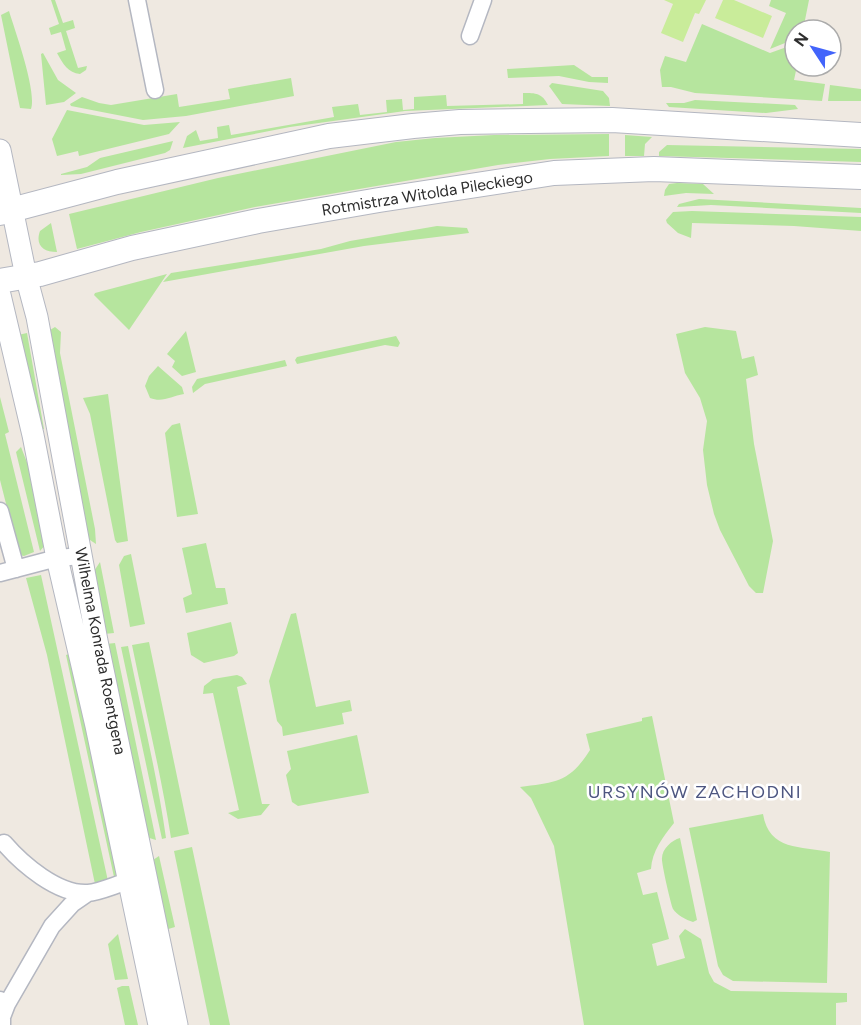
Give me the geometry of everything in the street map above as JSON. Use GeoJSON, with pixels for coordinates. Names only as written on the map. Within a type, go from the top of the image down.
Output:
{"type":"FeatureCollection","features":[{"type":"Feature","properties":{"kind":"main road"},"geometry":{"type":"LineString","coordinates":[[6,212],[117,182],[329,136],[436,124],[612,120],[861,135]]}},
{"type":"Feature","properties":{"kind":"main road","name":"Rotmistrza Witolda Pileckiego"},"geometry":{"type":"LineString","coordinates":[[0,281],[132,248],[258,221],[554,173],[654,169],[861,177]]}},
{"type":"Feature","properties":{"kind":"street"},"geometry":{"type":"LineString","coordinates":[[138,0],[155,90]]}},
{"type":"Feature","properties":{"kind":"street"},"geometry":{"type":"LineString","coordinates":[[470,36],[483,0]]}},
{"type":"Feature","properties":{"kind":"street","name":"Wilhelma Konrada Roentgena"},"geometry":{"type":"LineString","coordinates":[[0,150],[6,212],[39,328],[97,642],[177,1025]]}},
{"type":"Feature","properties":{"kind":"street","name":"Wilhelma Konrada Roentgena"},"geometry":{"type":"LineString","coordinates":[[0,295],[33,435],[57,558],[96,726],[159,1025]]}},
{"type":"Feature","properties":{"kind":"street"},"geometry":{"type":"LineString","coordinates":[[0,511],[8,571],[57,558],[82,556]]}},
{"type":"Feature","properties":{"kind":"street"},"geometry":{"type":"LineString","coordinates":[[4,843],[23,863],[44,878],[69,889],[88,893]]}},
{"type":"Feature","properties":{"kind":"street"},"geometry":{"type":"LineString","coordinates":[[2,1025],[3,1002],[57,920],[72,904],[88,893],[129,881]]}},
{"type":"Feature","properties":{"kind":"green space"},"geometry":{"type":"Polygon","coordinates":[[[51,0],[55,0],[63,23],[73,20],[75,28],[66,31],[78,68],[87,66],[86,70],[80,74],[69,70],[57,53],[66,50],[61,32],[51,35],[49,28],[59,24],[51,0]]]}},
{"type":"Feature","properties":{"kind":"green space"},"geometry":{"type":"Polygon","coordinates":[[[664,0],[706,0],[699,14],[695,13],[683,42],[661,33],[673,4],[664,0]]]}},
{"type":"Feature","properties":{"kind":"green space"},"geometry":{"type":"Polygon","coordinates":[[[723,0],[734,0],[772,16],[763,38],[715,18],[723,0]]]}},
{"type":"Feature","properties":{"kind":"green space"},"geometry":{"type":"Polygon","coordinates":[[[771,0],[809,0],[805,18],[784,18],[786,13],[769,6],[771,0]]]}},
{"type":"Feature","properties":{"kind":"green space"},"geometry":{"type":"Polygon","coordinates":[[[9,11],[28,75],[31,109],[20,108],[1,15],[9,11]]]}},
{"type":"Feature","properties":{"kind":"green space"},"geometry":{"type":"Polygon","coordinates":[[[783,20],[783,44],[770,49],[783,20]]]}},
{"type":"Feature","properties":{"kind":"green space"},"geometry":{"type":"Polygon","coordinates":[[[702,24],[770,53],[783,48],[783,78],[825,84],[822,101],[695,93],[662,87],[660,70],[665,56],[686,62],[702,24]]]}},
{"type":"Feature","properties":{"kind":"green space"},"geometry":{"type":"Polygon","coordinates":[[[43,53],[58,80],[76,93],[64,102],[46,105],[41,54],[43,53]]]}},
{"type":"Feature","properties":{"kind":"green space"},"geometry":{"type":"Polygon","coordinates":[[[574,65],[592,77],[608,77],[608,83],[559,76],[508,78],[507,69],[574,65]]]}},
{"type":"Feature","properties":{"kind":"green space"},"geometry":{"type":"Polygon","coordinates":[[[291,78],[294,96],[186,116],[143,120],[70,104],[82,97],[111,105],[177,94],[179,107],[230,99],[228,89],[291,78]]]}},
{"type":"Feature","properties":{"kind":"green space"},"geometry":{"type":"Polygon","coordinates":[[[552,83],[603,91],[609,98],[610,106],[562,104],[549,86],[552,83]]]}},
{"type":"Feature","properties":{"kind":"green space"},"geometry":{"type":"Polygon","coordinates":[[[830,85],[861,89],[861,101],[828,101],[830,85]]]}},
{"type":"Feature","properties":{"kind":"green space"},"geometry":{"type":"Polygon","coordinates":[[[523,93],[538,94],[548,105],[405,111],[290,127],[183,148],[187,136],[196,130],[200,141],[218,138],[217,127],[229,125],[231,135],[334,117],[332,107],[358,104],[360,115],[387,112],[386,100],[402,99],[403,110],[414,109],[414,97],[446,95],[447,106],[523,104],[523,93]]]}},
{"type":"Feature","properties":{"kind":"green space"},"geometry":{"type":"Polygon","coordinates":[[[695,100],[795,105],[798,109],[766,113],[669,107],[666,103],[684,103],[695,100]]]}},
{"type":"Feature","properties":{"kind":"green space"},"geometry":{"type":"Polygon","coordinates":[[[67,110],[144,125],[180,122],[169,134],[79,156],[78,151],[57,156],[52,139],[67,110]]]}},
{"type":"Feature","properties":{"kind":"green space"},"geometry":{"type":"Polygon","coordinates":[[[609,134],[609,156],[498,165],[255,207],[141,232],[77,249],[69,214],[218,178],[396,142],[494,135],[609,134]]]}},
{"type":"Feature","properties":{"kind":"green space"},"geometry":{"type":"Polygon","coordinates":[[[625,135],[652,137],[645,144],[644,156],[625,156],[625,135]]]}},
{"type":"Feature","properties":{"kind":"green space"},"geometry":{"type":"Polygon","coordinates":[[[173,141],[170,150],[165,153],[81,174],[61,175],[87,167],[100,158],[173,141]]]}},
{"type":"Feature","properties":{"kind":"green space"},"geometry":{"type":"Polygon","coordinates":[[[667,145],[861,149],[861,162],[659,156],[659,152],[667,145]]]}},
{"type":"Feature","properties":{"kind":"green space"},"geometry":{"type":"Polygon","coordinates":[[[669,184],[703,184],[714,194],[686,193],[664,196],[669,184]]]}},
{"type":"Feature","properties":{"kind":"green space"},"geometry":{"type":"Polygon","coordinates":[[[699,199],[861,208],[861,213],[711,205],[677,207],[679,204],[699,199]]]}},
{"type":"Feature","properties":{"kind":"green space"},"geometry":{"type":"Polygon","coordinates":[[[673,212],[861,217],[861,231],[794,226],[692,223],[691,238],[678,233],[667,223],[666,220],[673,212]]]}},
{"type":"Feature","properties":{"kind":"green space"},"geometry":{"type":"Polygon","coordinates":[[[51,223],[57,252],[48,251],[39,244],[40,231],[51,223]]]}},
{"type":"Feature","properties":{"kind":"green space"},"geometry":{"type":"Polygon","coordinates":[[[437,226],[467,228],[469,233],[364,246],[163,282],[171,273],[321,249],[350,241],[437,226]]]}},
{"type":"Feature","properties":{"kind":"green space"},"geometry":{"type":"Polygon","coordinates":[[[167,274],[129,330],[94,295],[95,293],[167,274]]]}},
{"type":"Feature","properties":{"kind":"green space"},"geometry":{"type":"Polygon","coordinates":[[[55,327],[61,332],[60,353],[96,544],[87,538],[50,330],[55,327]]]}},
{"type":"Feature","properties":{"kind":"green space"},"geometry":{"type":"Polygon","coordinates":[[[705,327],[736,331],[742,359],[754,356],[758,375],[746,379],[754,444],[773,541],[763,593],[756,593],[749,586],[720,530],[707,485],[703,450],[707,421],[700,398],[685,373],[676,334],[705,327]]]}},
{"type":"Feature","properties":{"kind":"green space"},"geometry":{"type":"Polygon","coordinates":[[[186,331],[196,372],[182,376],[172,367],[175,361],[167,354],[186,331]]]}},
{"type":"Feature","properties":{"kind":"green space"},"geometry":{"type":"Polygon","coordinates":[[[27,333],[44,429],[41,429],[18,335],[27,333]]]}},
{"type":"Feature","properties":{"kind":"green space"},"geometry":{"type":"Polygon","coordinates":[[[396,336],[400,343],[398,347],[385,345],[297,364],[295,360],[297,357],[396,336]]]}},
{"type":"Feature","properties":{"kind":"green space"},"geometry":{"type":"Polygon","coordinates":[[[285,360],[287,366],[205,384],[193,393],[192,387],[197,379],[285,360]]]}},
{"type":"Feature","properties":{"kind":"green space"},"geometry":{"type":"Polygon","coordinates":[[[158,366],[182,387],[184,394],[163,399],[150,398],[145,386],[149,376],[158,366]]]}},
{"type":"Feature","properties":{"kind":"green space"},"geometry":{"type":"Polygon","coordinates":[[[108,394],[128,541],[117,543],[90,414],[83,398],[108,394]]]}},
{"type":"Feature","properties":{"kind":"green space"},"geometry":{"type":"Polygon","coordinates":[[[0,397],[9,432],[5,434],[34,552],[24,556],[19,555],[0,480],[0,397]]]}},
{"type":"Feature","properties":{"kind":"green space"},"geometry":{"type":"Polygon","coordinates":[[[180,423],[198,514],[177,517],[165,433],[172,425],[180,423]]]}},
{"type":"Feature","properties":{"kind":"green space"},"geometry":{"type":"Polygon","coordinates":[[[21,447],[35,483],[46,544],[40,551],[16,452],[21,447]]]}},
{"type":"Feature","properties":{"kind":"green space"},"geometry":{"type":"Polygon","coordinates":[[[206,543],[216,588],[225,588],[228,604],[186,613],[183,598],[192,594],[182,548],[206,543]]]}},
{"type":"Feature","properties":{"kind":"green space"},"geometry":{"type":"Polygon","coordinates":[[[131,554],[145,624],[130,627],[119,565],[124,556],[131,554]]]}},
{"type":"Feature","properties":{"kind":"green space"},"geometry":{"type":"Polygon","coordinates":[[[100,562],[114,633],[104,634],[94,571],[100,562]]]}},
{"type":"Feature","properties":{"kind":"green space"},"geometry":{"type":"Polygon","coordinates":[[[41,575],[108,881],[95,884],[47,655],[26,578],[41,575]]]}},
{"type":"Feature","properties":{"kind":"green space"},"geometry":{"type":"Polygon","coordinates":[[[296,613],[316,707],[350,700],[352,711],[342,713],[344,724],[283,736],[282,727],[277,721],[269,681],[291,614],[296,613]]]}},
{"type":"Feature","properties":{"kind":"green space"},"geometry":{"type":"Polygon","coordinates":[[[231,622],[238,653],[204,663],[191,655],[187,633],[231,622]]]}},
{"type":"Feature","properties":{"kind":"green space"},"geometry":{"type":"Polygon","coordinates":[[[149,642],[189,834],[171,838],[132,645],[149,642]]]}},
{"type":"Feature","properties":{"kind":"green space"},"geometry":{"type":"Polygon","coordinates":[[[115,643],[156,840],[146,837],[106,644],[115,643]]]}},
{"type":"Feature","properties":{"kind":"green space"},"geometry":{"type":"Polygon","coordinates":[[[128,646],[158,790],[166,838],[162,839],[121,647],[128,646]]]}},
{"type":"Feature","properties":{"kind":"green space"},"geometry":{"type":"Polygon","coordinates":[[[72,653],[117,874],[114,877],[66,655],[72,653]]]}},
{"type":"Feature","properties":{"kind":"green space"},"geometry":{"type":"Polygon","coordinates":[[[237,675],[242,677],[247,684],[237,687],[262,804],[270,804],[261,815],[238,819],[228,813],[239,810],[213,693],[203,694],[204,686],[213,679],[237,675]]]}},
{"type":"Feature","properties":{"kind":"green space"},"geometry":{"type":"Polygon","coordinates":[[[652,716],[674,823],[656,850],[651,869],[637,873],[643,895],[657,892],[669,939],[652,944],[657,966],[685,958],[679,936],[685,929],[701,939],[709,973],[714,982],[731,991],[847,993],[847,1002],[836,1003],[836,1025],[584,1025],[554,846],[531,798],[520,787],[552,782],[568,775],[590,750],[586,734],[642,721],[642,718],[652,716]]]}},
{"type":"Feature","properties":{"kind":"green space"},"geometry":{"type":"Polygon","coordinates":[[[357,735],[369,793],[298,806],[292,802],[286,775],[291,769],[287,751],[357,735]]]}},
{"type":"Feature","properties":{"kind":"green space"},"geometry":{"type":"Polygon","coordinates":[[[763,814],[766,826],[779,841],[788,845],[830,852],[827,983],[733,981],[723,975],[718,966],[689,828],[763,814]]]}},
{"type":"Feature","properties":{"kind":"green space"},"geometry":{"type":"Polygon","coordinates":[[[680,838],[697,920],[693,922],[682,917],[673,909],[663,867],[664,851],[680,838]]]}},
{"type":"Feature","properties":{"kind":"green space"},"geometry":{"type":"Polygon","coordinates":[[[192,847],[230,1025],[210,1025],[174,851],[192,847]]]}},
{"type":"Feature","properties":{"kind":"green space"},"geometry":{"type":"Polygon","coordinates":[[[159,856],[175,927],[165,930],[153,860],[159,856]]]}},
{"type":"Feature","properties":{"kind":"green space"},"geometry":{"type":"Polygon","coordinates":[[[118,934],[128,979],[115,980],[108,944],[118,934]]]}},
{"type":"Feature","properties":{"kind":"green space"},"geometry":{"type":"Polygon","coordinates":[[[129,986],[138,1025],[125,1025],[117,988],[129,986]]]}},
{"type":"Feature","properties":{"kind":"district","name":"URSYNÓW ZACHODNI"},"geometry":{"type":"Point","coordinates":[695,792]}}]}
